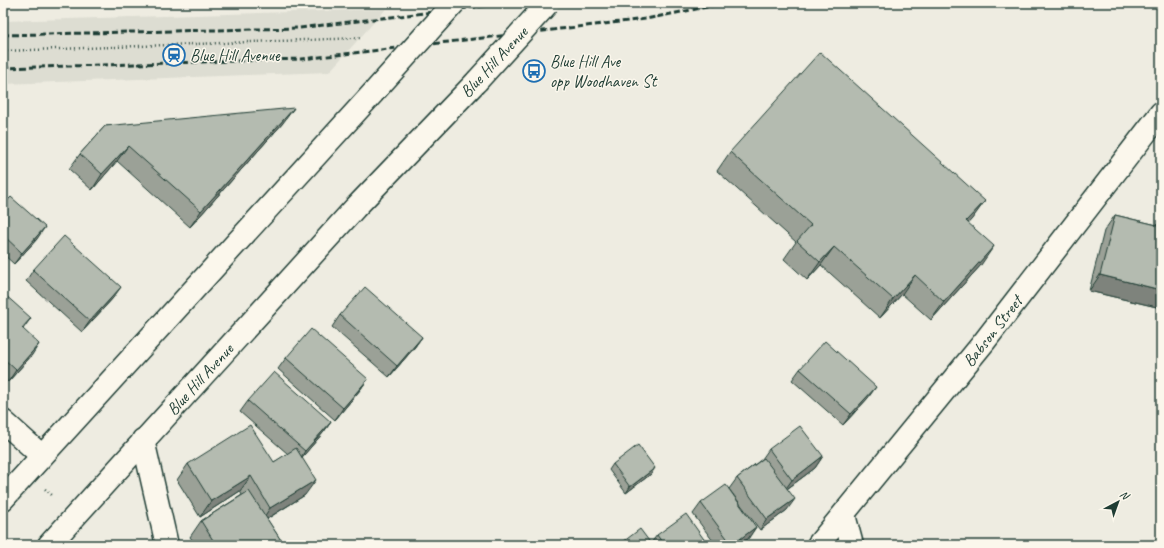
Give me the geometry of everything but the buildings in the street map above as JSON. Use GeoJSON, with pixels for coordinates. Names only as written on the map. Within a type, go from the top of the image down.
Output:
{"type":"FeatureCollection","features":[{"type":"Feature","properties":{"kind":"main road"},"geometry":{"type":"LineString","coordinates":[[3,499],[374,93],[454,3]]}},
{"type":"Feature","properties":{"kind":"main road","name":"Blue Hill Avenue"},"geometry":{"type":"LineString","coordinates":[[49,545],[143,440],[356,208],[477,81],[548,3]]}},
{"type":"Feature","properties":{"kind":"main road","name":"Babson Street"},"geometry":{"type":"LineString","coordinates":[[818,545],[989,336],[1161,113]]}},
{"type":"Feature","properties":{"kind":"main road"},"geometry":{"type":"LineString","coordinates":[[3,421],[42,456]]}},
{"type":"Feature","properties":{"kind":"main road"},"geometry":{"type":"LineString","coordinates":[[143,440],[167,545]]}},
{"type":"Feature","properties":{"kind":"main road"},"geometry":{"type":"LineString","coordinates":[[844,514],[852,545]]}},
{"type":"Feature","properties":{"kind":"path"},"geometry":{"type":"LineString","coordinates":[[3,51],[360,38]]}},
{"type":"Feature","properties":{"kind":"shaded area","name":"Blue Hill Avenue"},"geometry":{"type":"Polygon","coordinates":[[[386,9],[329,72],[3,84],[3,21],[386,9]]]}},
{"type":"Feature","properties":{"kind":"railway"},"geometry":{"type":"LineString","coordinates":[[3,35],[299,28],[508,3]]}},
{"type":"Feature","properties":{"kind":"railway"},"geometry":{"type":"LineString","coordinates":[[3,68],[302,59],[646,19],[726,3]]}},
{"type":"Feature","properties":{"kind":"place","name":"Blue Hill Avenue"},"geometry":{"type":"Point","coordinates":[174,55]}},
{"type":"Feature","properties":{"kind":"place","name":"Blue Hill Ave opp Woodhaven St"},"geometry":{"type":"Point","coordinates":[534,71]}}]}
